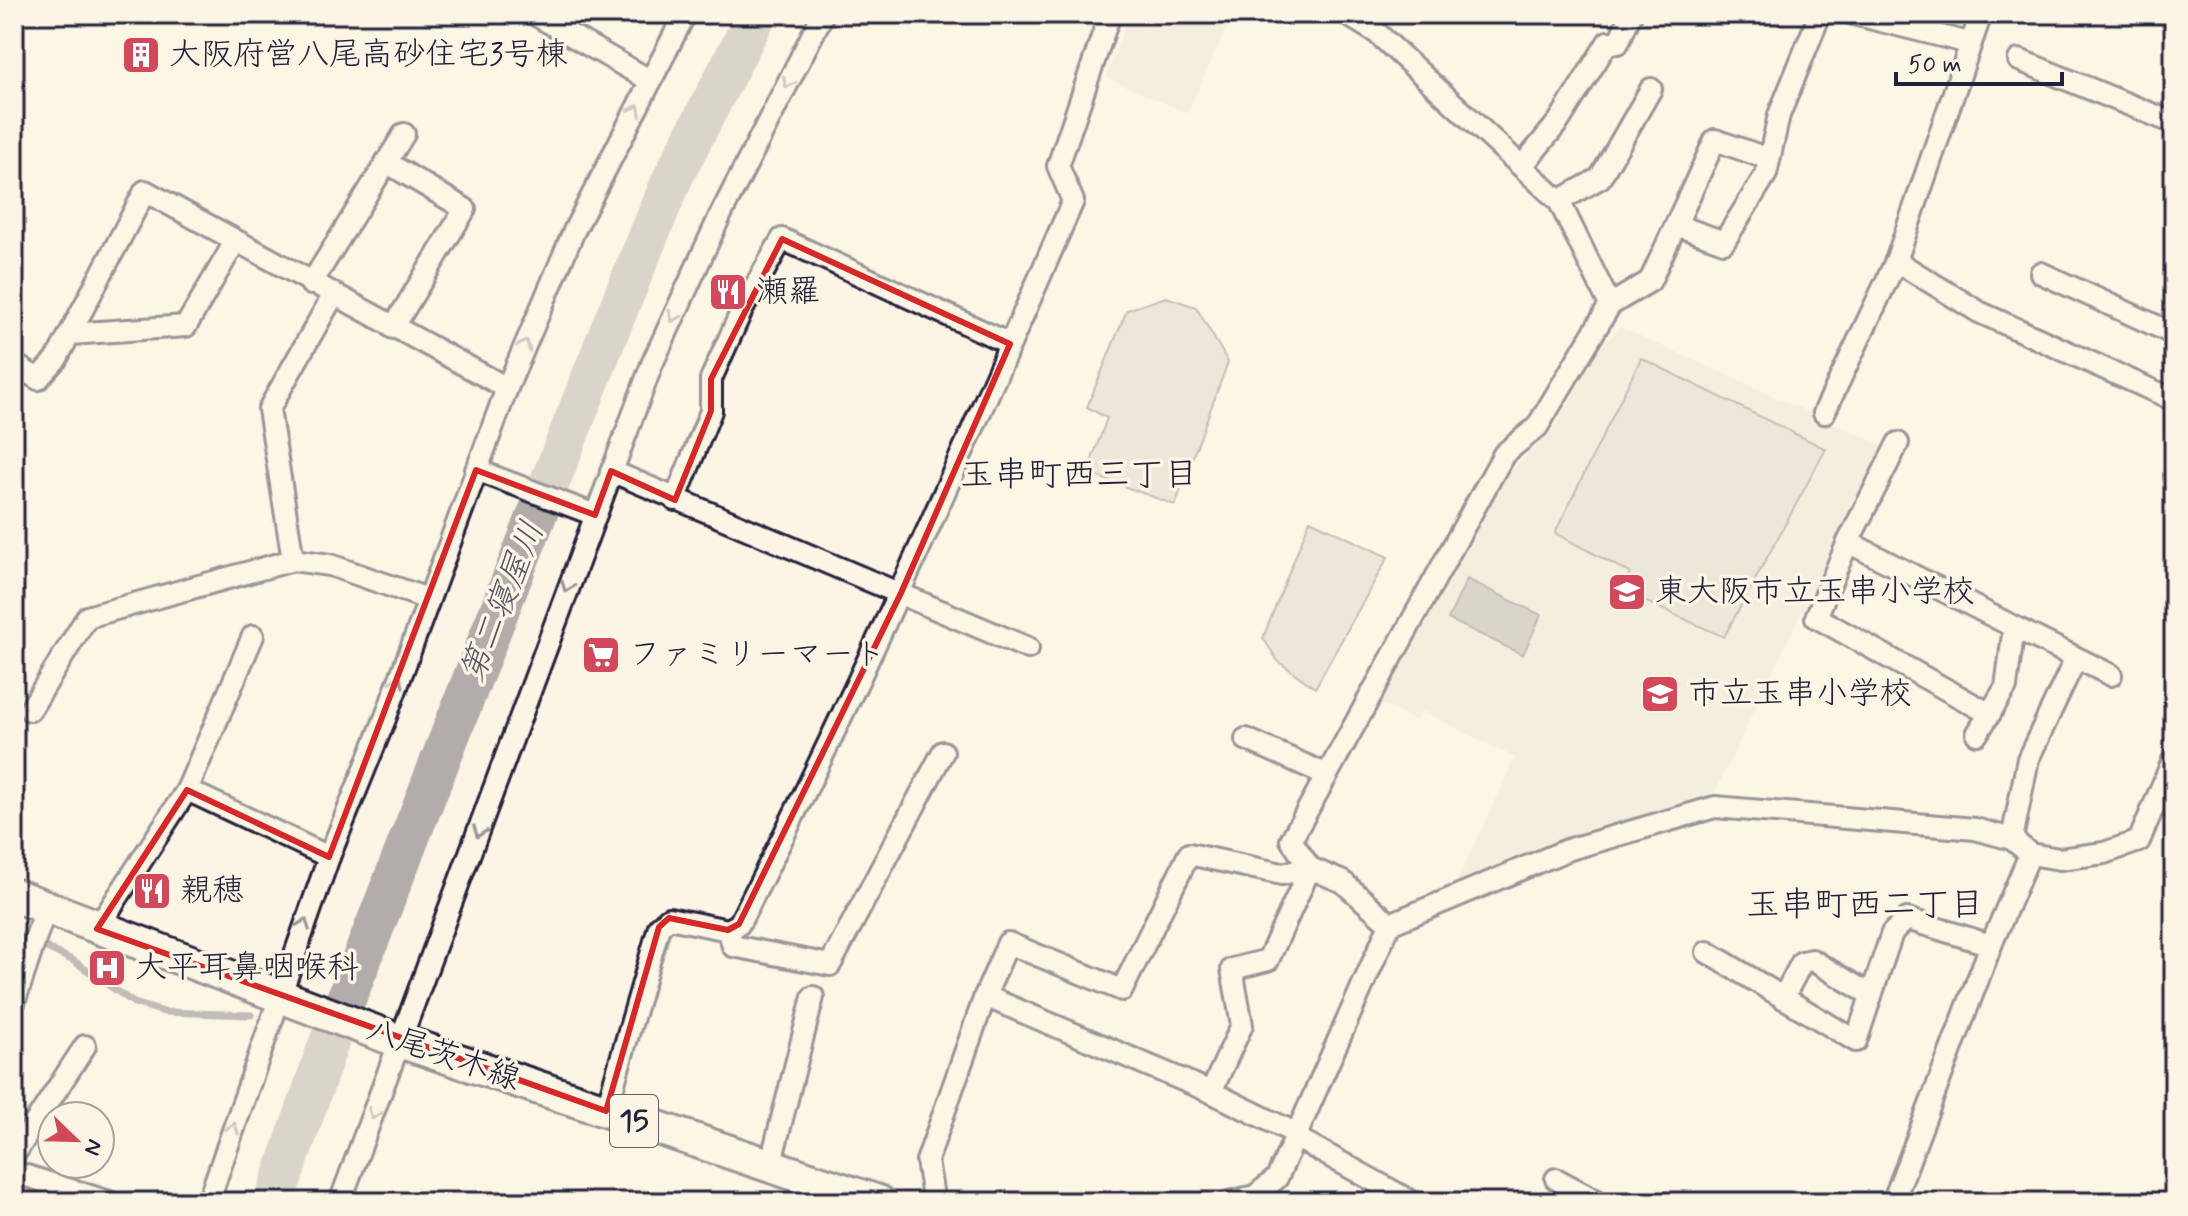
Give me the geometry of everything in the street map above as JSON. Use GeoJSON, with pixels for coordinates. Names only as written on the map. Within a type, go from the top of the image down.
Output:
{"type":"FeatureCollection","features":[{"type":"Feature","properties":{"kind":"main road","name":"八尾茨木線"},"geometry":{"type":"LineString","coordinates":[[14,895],[42,919],[97,929],[396,1040],[878,1202]]}},
{"type":"Feature","properties":{"kind":"street"},"geometry":{"type":"LineString","coordinates":[[534,14],[651,81]]}},
{"type":"Feature","properties":{"kind":"street"},"geometry":{"type":"LineString","coordinates":[[208,1202],[282,999],[329,857],[507,388],[574,231],[685,14]]}},
{"type":"Feature","properties":{"kind":"street"},"geometry":{"type":"LineString","coordinates":[[340,1202],[396,1040],[652,364],[720,216],[823,14]]}},
{"type":"Feature","properties":{"kind":"street"},"geometry":{"type":"LineString","coordinates":[[606,1111],[659,927],[669,918],[728,930],[739,924],[816,775],[901,593],[1073,201],[1058,166],[1110,14]]}},
{"type":"Feature","properties":{"kind":"street"},"geometry":{"type":"LineString","coordinates":[[1346,14],[1377,33],[1559,201],[1610,305]]}},
{"type":"Feature","properties":{"kind":"street"},"geometry":{"type":"LineString","coordinates":[[1523,165],[1559,121],[1608,42],[1618,43],[1631,14]]}},
{"type":"Feature","properties":{"kind":"street"},"geometry":{"type":"LineString","coordinates":[[1676,225],[1724,242],[1766,174],[1779,115],[1820,14]]}},
{"type":"Feature","properties":{"kind":"street"},"geometry":{"type":"LineString","coordinates":[[1853,14],[1969,43]]}},
{"type":"Feature","properties":{"kind":"street"},"geometry":{"type":"LineString","coordinates":[[1824,413],[1896,261],[1981,14]]}},
{"type":"Feature","properties":{"kind":"street"},"geometry":{"type":"LineString","coordinates":[[2019,60],[2174,123]]}},
{"type":"Feature","properties":{"kind":"street"},"geometry":{"type":"LineString","coordinates":[[1559,201],[1600,178],[1651,89]]}},
{"type":"Feature","properties":{"kind":"street"},"geometry":{"type":"LineString","coordinates":[[311,284],[404,134]]}},
{"type":"Feature","properties":{"kind":"street"},"geometry":{"type":"LineString","coordinates":[[1390,924],[1343,882],[1310,868],[1291,840],[1504,454],[1537,427],[1610,305],[1650,281],[1715,140],[1769,159]]}},
{"type":"Feature","properties":{"kind":"street"},"geometry":{"type":"LineString","coordinates":[[386,162],[465,209],[393,328]]}},
{"type":"Feature","properties":{"kind":"street"},"geometry":{"type":"LineString","coordinates":[[14,364],[38,379],[57,358],[145,191],[507,388]]}},
{"type":"Feature","properties":{"kind":"street"},"geometry":{"type":"LineString","coordinates":[[675,500],[711,411],[711,379],[742,310],[782,239],[1010,344]]}},
{"type":"Feature","properties":{"kind":"street"},"geometry":{"type":"LineString","coordinates":[[70,334],[186,326],[235,242]]}},
{"type":"Feature","properties":{"kind":"street"},"geometry":{"type":"LineString","coordinates":[[1896,261],[1979,312],[2174,400]]}},
{"type":"Feature","properties":{"kind":"street"},"geometry":{"type":"LineString","coordinates":[[2041,273],[2174,334]]}},
{"type":"Feature","properties":{"kind":"street"},"geometry":{"type":"LineString","coordinates":[[293,560],[269,409],[333,296]]}},
{"type":"Feature","properties":{"kind":"street"},"geometry":{"type":"LineString","coordinates":[[1898,443],[1848,542],[1816,617],[1990,714]]}},
{"type":"Feature","properties":{"kind":"street"},"geometry":{"type":"LineString","coordinates":[[476,470],[595,515]]}},
{"type":"Feature","properties":{"kind":"street"},"geometry":{"type":"LineString","coordinates":[[611,471],[1028,648]]}},
{"type":"Feature","properties":{"kind":"street"},"geometry":{"type":"LineString","coordinates":[[1848,542],[2075,660],[2111,675]]}},
{"type":"Feature","properties":{"kind":"street"},"geometry":{"type":"LineString","coordinates":[[30,710],[87,617],[293,560],[330,565],[428,599]]}},
{"type":"Feature","properties":{"kind":"street"},"geometry":{"type":"LineString","coordinates":[[1977,734],[2006,687],[2014,627]]}},
{"type":"Feature","properties":{"kind":"street"},"geometry":{"type":"LineString","coordinates":[[97,929],[187,790],[253,636]]}},
{"type":"Feature","properties":{"kind":"street"},"geometry":{"type":"LineString","coordinates":[[2012,839],[2028,759],[2075,660]]}},
{"type":"Feature","properties":{"kind":"street"},"geometry":{"type":"LineString","coordinates":[[1246,739],[1325,774]]}},
{"type":"Feature","properties":{"kind":"street"},"geometry":{"type":"LineString","coordinates":[[728,930],[733,946],[830,965],[943,752]]}},
{"type":"Feature","properties":{"kind":"street"},"geometry":{"type":"LineString","coordinates":[[1229,1202],[1255,1196],[1277,1178],[1390,924],[1567,850],[1715,807],[1975,829],[2012,839],[2030,854],[2060,859],[2104,853],[2139,841],[2174,758]]}},
{"type":"Feature","properties":{"kind":"street"},"geometry":{"type":"LineString","coordinates":[[187,790],[329,857]]}},
{"type":"Feature","properties":{"kind":"street"},"geometry":{"type":"LineString","coordinates":[[934,1202],[927,1161],[985,996],[1008,943],[1122,990],[1189,854],[1282,874],[1310,868]]}},
{"type":"Feature","properties":{"kind":"street"},"geometry":{"type":"LineString","coordinates":[[1893,1202],[1991,945],[2030,854]]}},
{"type":"Feature","properties":{"kind":"street"},"geometry":{"type":"LineString","coordinates":[[1211,1092],[1242,1025],[1232,969],[1268,960],[1310,868]]}},
{"type":"Feature","properties":{"kind":"street"},"geometry":{"type":"LineString","coordinates":[[14,1003],[42,919]]}},
{"type":"Feature","properties":{"kind":"street"},"geometry":{"type":"LineString","coordinates":[[1707,952],[1856,1041],[1892,933],[1907,919],[1991,945]]}},
{"type":"Feature","properties":{"kind":"street"},"geometry":{"type":"LineString","coordinates":[[1783,998],[1802,962],[1812,960],[1871,995]]}},
{"type":"Feature","properties":{"kind":"street"},"geometry":{"type":"LineString","coordinates":[[985,996],[1211,1092],[1298,1136],[1412,1202]]}},
{"type":"Feature","properties":{"kind":"street"},"geometry":{"type":"LineString","coordinates":[[770,1166],[813,997]]}},
{"type":"Feature","properties":{"kind":"street"},"geometry":{"type":"LineString","coordinates":[[14,1155],[85,1046]]}},
{"type":"Feature","properties":{"kind":"street"},"geometry":{"type":"LineString","coordinates":[[14,1172],[109,1202]]}},
{"type":"Feature","properties":{"kind":"street"},"geometry":{"type":"LineString","coordinates":[[1556,1179],[1599,1202]]}},
{"type":"Feature","properties":{"kind":"highlighted area"},"geometry":{"type":"Polygon","coordinates":[[[782,239],[1010,344],[901,593],[739,924],[728,930],[669,918],[659,927],[606,1111],[97,929],[187,790],[329,857],[476,470],[595,515],[611,471],[675,500],[711,411],[711,379],[782,239]]]}},
{"type":"Feature","properties":{"kind":"shaded area"},"geometry":{"type":"Polygon","coordinates":[[[1129,14],[1233,14],[1187,113],[1106,77],[1129,14]]]}},
{"type":"Feature","properties":{"kind":"shaded area"},"geometry":{"type":"Polygon","coordinates":[[[1166,297],[1196,307],[1228,362],[1175,505],[1087,473],[1107,418],[1087,407],[1127,310],[1166,297]]]}},
{"type":"Feature","properties":{"kind":"shaded area","name":"東大阪市立玉串小学校"},"geometry":{"type":"Polygon","coordinates":[[[1620,327],[1882,445],[1714,794],[1454,888],[1515,758],[1422,711],[1416,721],[1382,704],[1503,479],[1553,429],[1599,349],[1620,327]]]}},
{"type":"Feature","properties":{"kind":"shaded area"},"geometry":{"type":"Polygon","coordinates":[[[1641,358],[1826,449],[1724,637],[1622,591],[1630,573],[1555,533],[1641,358]]]}},
{"type":"Feature","properties":{"kind":"shaded area"},"geometry":{"type":"Polygon","coordinates":[[[1310,520],[1388,557],[1315,688],[1278,661],[1263,638],[1310,520]]]}},
{"type":"Feature","properties":{"kind":"shaded area"},"geometry":{"type":"Polygon","coordinates":[[[1467,579],[1541,615],[1523,655],[1448,619],[1467,579]]]}},
{"type":"Feature","properties":{"kind":"waterway","name":"第二寝屋川"},"geometry":{"type":"LineString","coordinates":[[274,1202],[328,1045],[613,322],[673,177],[757,14]]}},
{"type":"Feature","properties":{"kind":"waterway"},"geometry":{"type":"LineString","coordinates":[[14,932],[74,961],[134,1003],[164,1012],[251,1015]]}},
{"type":"Feature","properties":{"kind":"place","name":"大阪府営八尾高砂住宅3号棟"},"geometry":{"type":"Point","coordinates":[141,55]}},
{"type":"Feature","properties":{"kind":"place","name":"瀬羅"},"geometry":{"type":"Point","coordinates":[728,292]}},
{"type":"Feature","properties":{"kind":"place","name":"東大阪市立玉串小学校"},"geometry":{"type":"Point","coordinates":[1627,592]}},
{"type":"Feature","properties":{"kind":"place","name":"ファミリーマート"},"geometry":{"type":"Point","coordinates":[601,655]}},
{"type":"Feature","properties":{"kind":"place","name":"市立玉串小学校"},"geometry":{"type":"Point","coordinates":[1660,694]}},
{"type":"Feature","properties":{"kind":"place","name":"親穂"},"geometry":{"type":"Point","coordinates":[152,891]}},
{"type":"Feature","properties":{"kind":"place","name":"大平耳鼻咽喉科"},"geometry":{"type":"Point","coordinates":[107,968]}},
{"type":"Feature","properties":{"kind":"district","name":"玉串町西三丁目"},"geometry":{"type":"Point","coordinates":[1079,475]}},
{"type":"Feature","properties":{"kind":"district","name":"玉串町西二丁目"},"geometry":{"type":"Point","coordinates":[1865,905]}}]}
